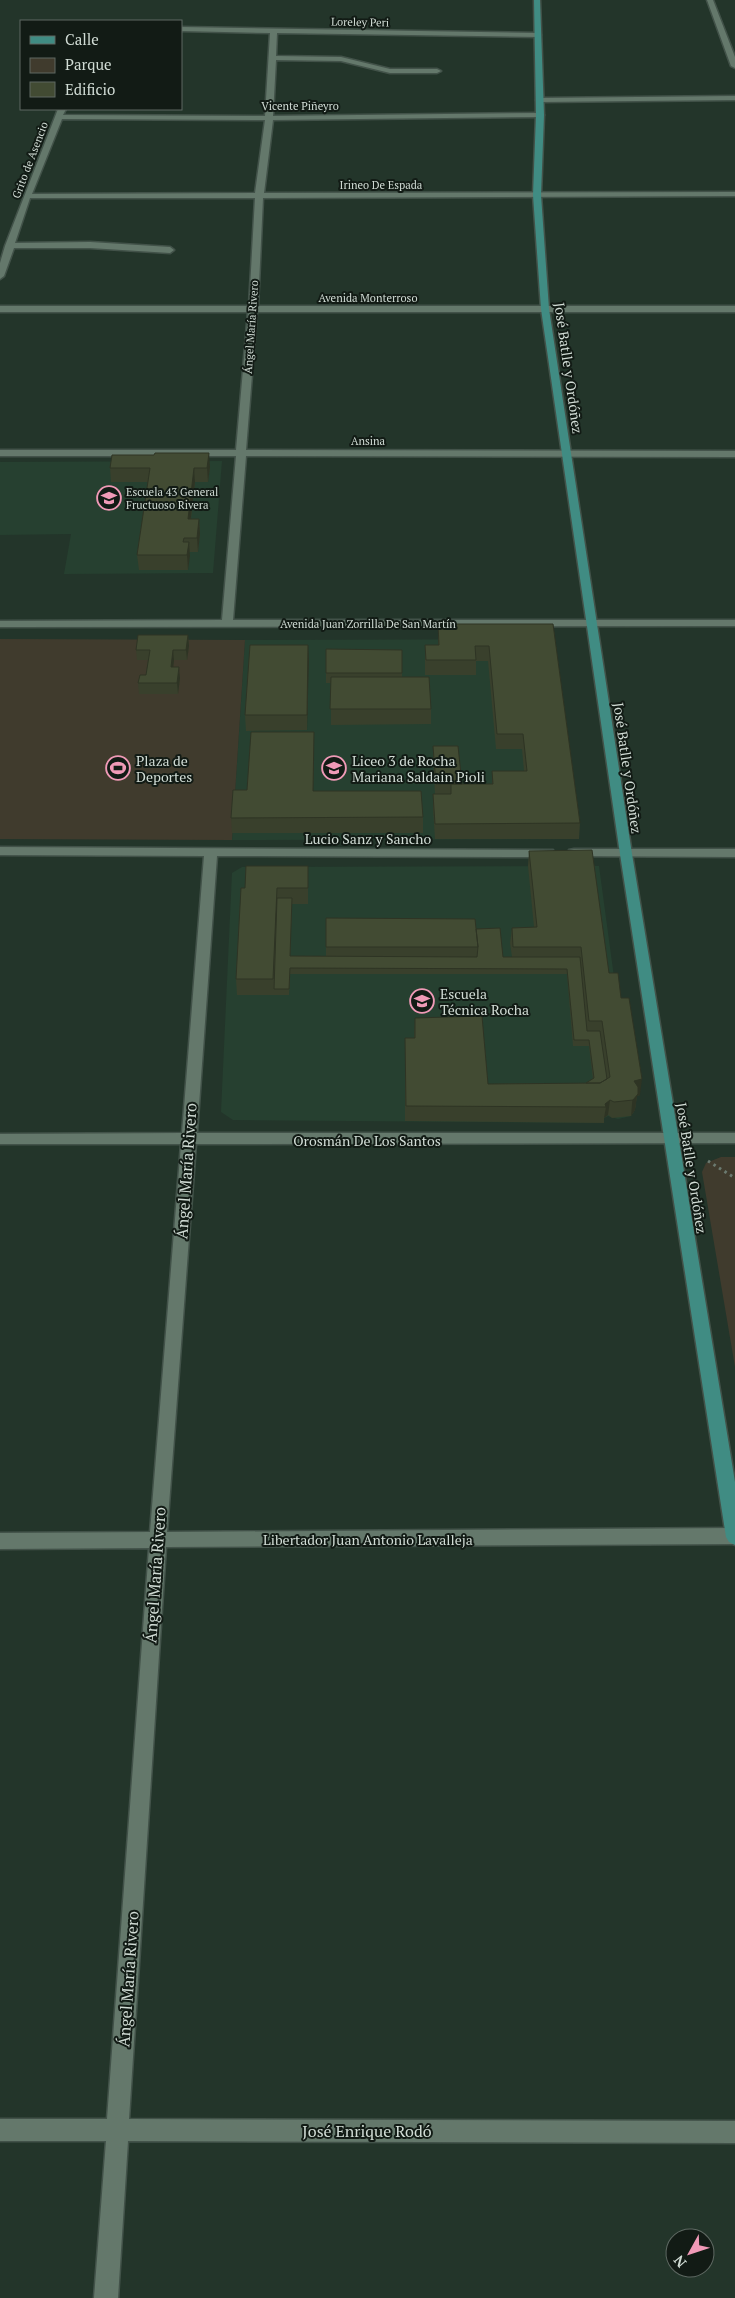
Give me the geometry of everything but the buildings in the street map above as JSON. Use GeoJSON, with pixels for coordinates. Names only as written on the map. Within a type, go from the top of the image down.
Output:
{"type":"FeatureCollection","features":[{"type":"Feature","properties":{"kind":"main road","name":"José Batlle y Ordóñez"},"geometry":{"type":"LineString","coordinates":[[537,0],[540,100],[537,195],[545,309],[565,454],[626,854],[735,1537]]}},
{"type":"Feature","properties":{"kind":"street"},"geometry":{"type":"LineString","coordinates":[[710,0],[735,66]]}},
{"type":"Feature","properties":{"kind":"street","name":"Loreley Peri"},"geometry":{"type":"LineString","coordinates":[[182,29],[538,35]]}},
{"type":"Feature","properties":{"kind":"street","name":"Ángel María Rivero"},"geometry":{"type":"LineString","coordinates":[[227,624],[253,309],[259,197],[269,118],[274,31]]}},
{"type":"Feature","properties":{"kind":"street"},"geometry":{"type":"LineString","coordinates":[[273,58],[341,59],[390,71],[436,71]]}},
{"type":"Feature","properties":{"kind":"street"},"geometry":{"type":"LineString","coordinates":[[540,100],[735,98]]}},
{"type":"Feature","properties":{"kind":"street","name":"Vicente Piñeyro"},"geometry":{"type":"LineString","coordinates":[[60,113],[269,118],[540,115]]}},
{"type":"Feature","properties":{"kind":"street","name":"Grito de Asencio"},"geometry":{"type":"LineString","coordinates":[[0,276],[9,246],[10,235],[60,113]]}},
{"type":"Feature","properties":{"kind":"street","name":"Irineo De Espada"},"geometry":{"type":"LineString","coordinates":[[27,196],[259,197],[735,194]]}},
{"type":"Feature","properties":{"kind":"street"},"geometry":{"type":"LineString","coordinates":[[9,246],[90,245],[170,250]]}},
{"type":"Feature","properties":{"kind":"street","name":"Avenida Monterroso"},"geometry":{"type":"LineString","coordinates":[[0,309],[735,309]]}},
{"type":"Feature","properties":{"kind":"street","name":"Ansina"},"geometry":{"type":"LineString","coordinates":[[0,453],[735,454]]}},
{"type":"Feature","properties":{"kind":"street","name":"Avenida Juan Zorrilla De San Martín"},"geometry":{"type":"LineString","coordinates":[[0,624],[592,624],[735,622]]}},
{"type":"Feature","properties":{"kind":"street","name":"Lucio Sanz y Sancho"},"geometry":{"type":"LineString","coordinates":[[0,851],[735,853]]}},
{"type":"Feature","properties":{"kind":"street","name":"Ángel María Rivero"},"geometry":{"type":"LineString","coordinates":[[106,2298],[158,1540],[211,852]]}},
{"type":"Feature","properties":{"kind":"street","name":"Orosmán De Los Santos"},"geometry":{"type":"LineString","coordinates":[[0,1139],[735,1138]]}},
{"type":"Feature","properties":{"kind":"street","name":"Libertador Juan Antonio Lavalleja"},"geometry":{"type":"LineString","coordinates":[[0,1541],[735,1537]]}},
{"type":"Feature","properties":{"kind":"street","name":"José Enrique Rodó"},"geometry":{"type":"LineString","coordinates":[[0,2130],[735,2132]]}},
{"type":"Feature","properties":{"kind":"shaded area","name":"Escuela 43 General Fructuoso Rivera"},"geometry":{"type":"Polygon","coordinates":[[[222,461],[213,573],[64,574],[71,534],[0,535],[0,462],[222,461]]]}},
{"type":"Feature","properties":{"kind":"shaded area"},"geometry":{"type":"Polygon","coordinates":[[[552,639],[579,839],[232,840],[245,640],[552,639]]]}},
{"type":"Feature","properties":{"kind":"shaded area","name":"Escuela Técnica Rocha"},"geometry":{"type":"Polygon","coordinates":[[[599,866],[619,1014],[627,1013],[640,1095],[636,1095],[635,1110],[631,1116],[618,1119],[608,1116],[603,1119],[604,1123],[233,1120],[221,1112],[232,873],[242,867],[599,866]]]}},
{"type":"Feature","properties":{"kind":"green space","name":"Plaza de Deportes"},"geometry":{"type":"Polygon","coordinates":[[[0,639],[245,640],[232,840],[0,839],[0,639]]]}},
{"type":"Feature","properties":{"kind":"green space"},"geometry":{"type":"Polygon","coordinates":[[[721,1157],[735,1157],[735,1367],[702,1172],[706,1163],[721,1157]]]}},
{"type":"Feature","properties":{"kind":"place","name":"Escuela 43 General Fructuoso Rivera"},"geometry":{"type":"Point","coordinates":[109,498]}},
{"type":"Feature","properties":{"kind":"place","name":"Plaza de Deportes"},"geometry":{"type":"Point","coordinates":[118,768]}},
{"type":"Feature","properties":{"kind":"place","name":"Liceo 3 de Rocha Mariana Saldain Pioli"},"geometry":{"type":"Point","coordinates":[334,768]}},
{"type":"Feature","properties":{"kind":"place","name":"Escuela Técnica Rocha"},"geometry":{"type":"Point","coordinates":[422,1001]}}]}
